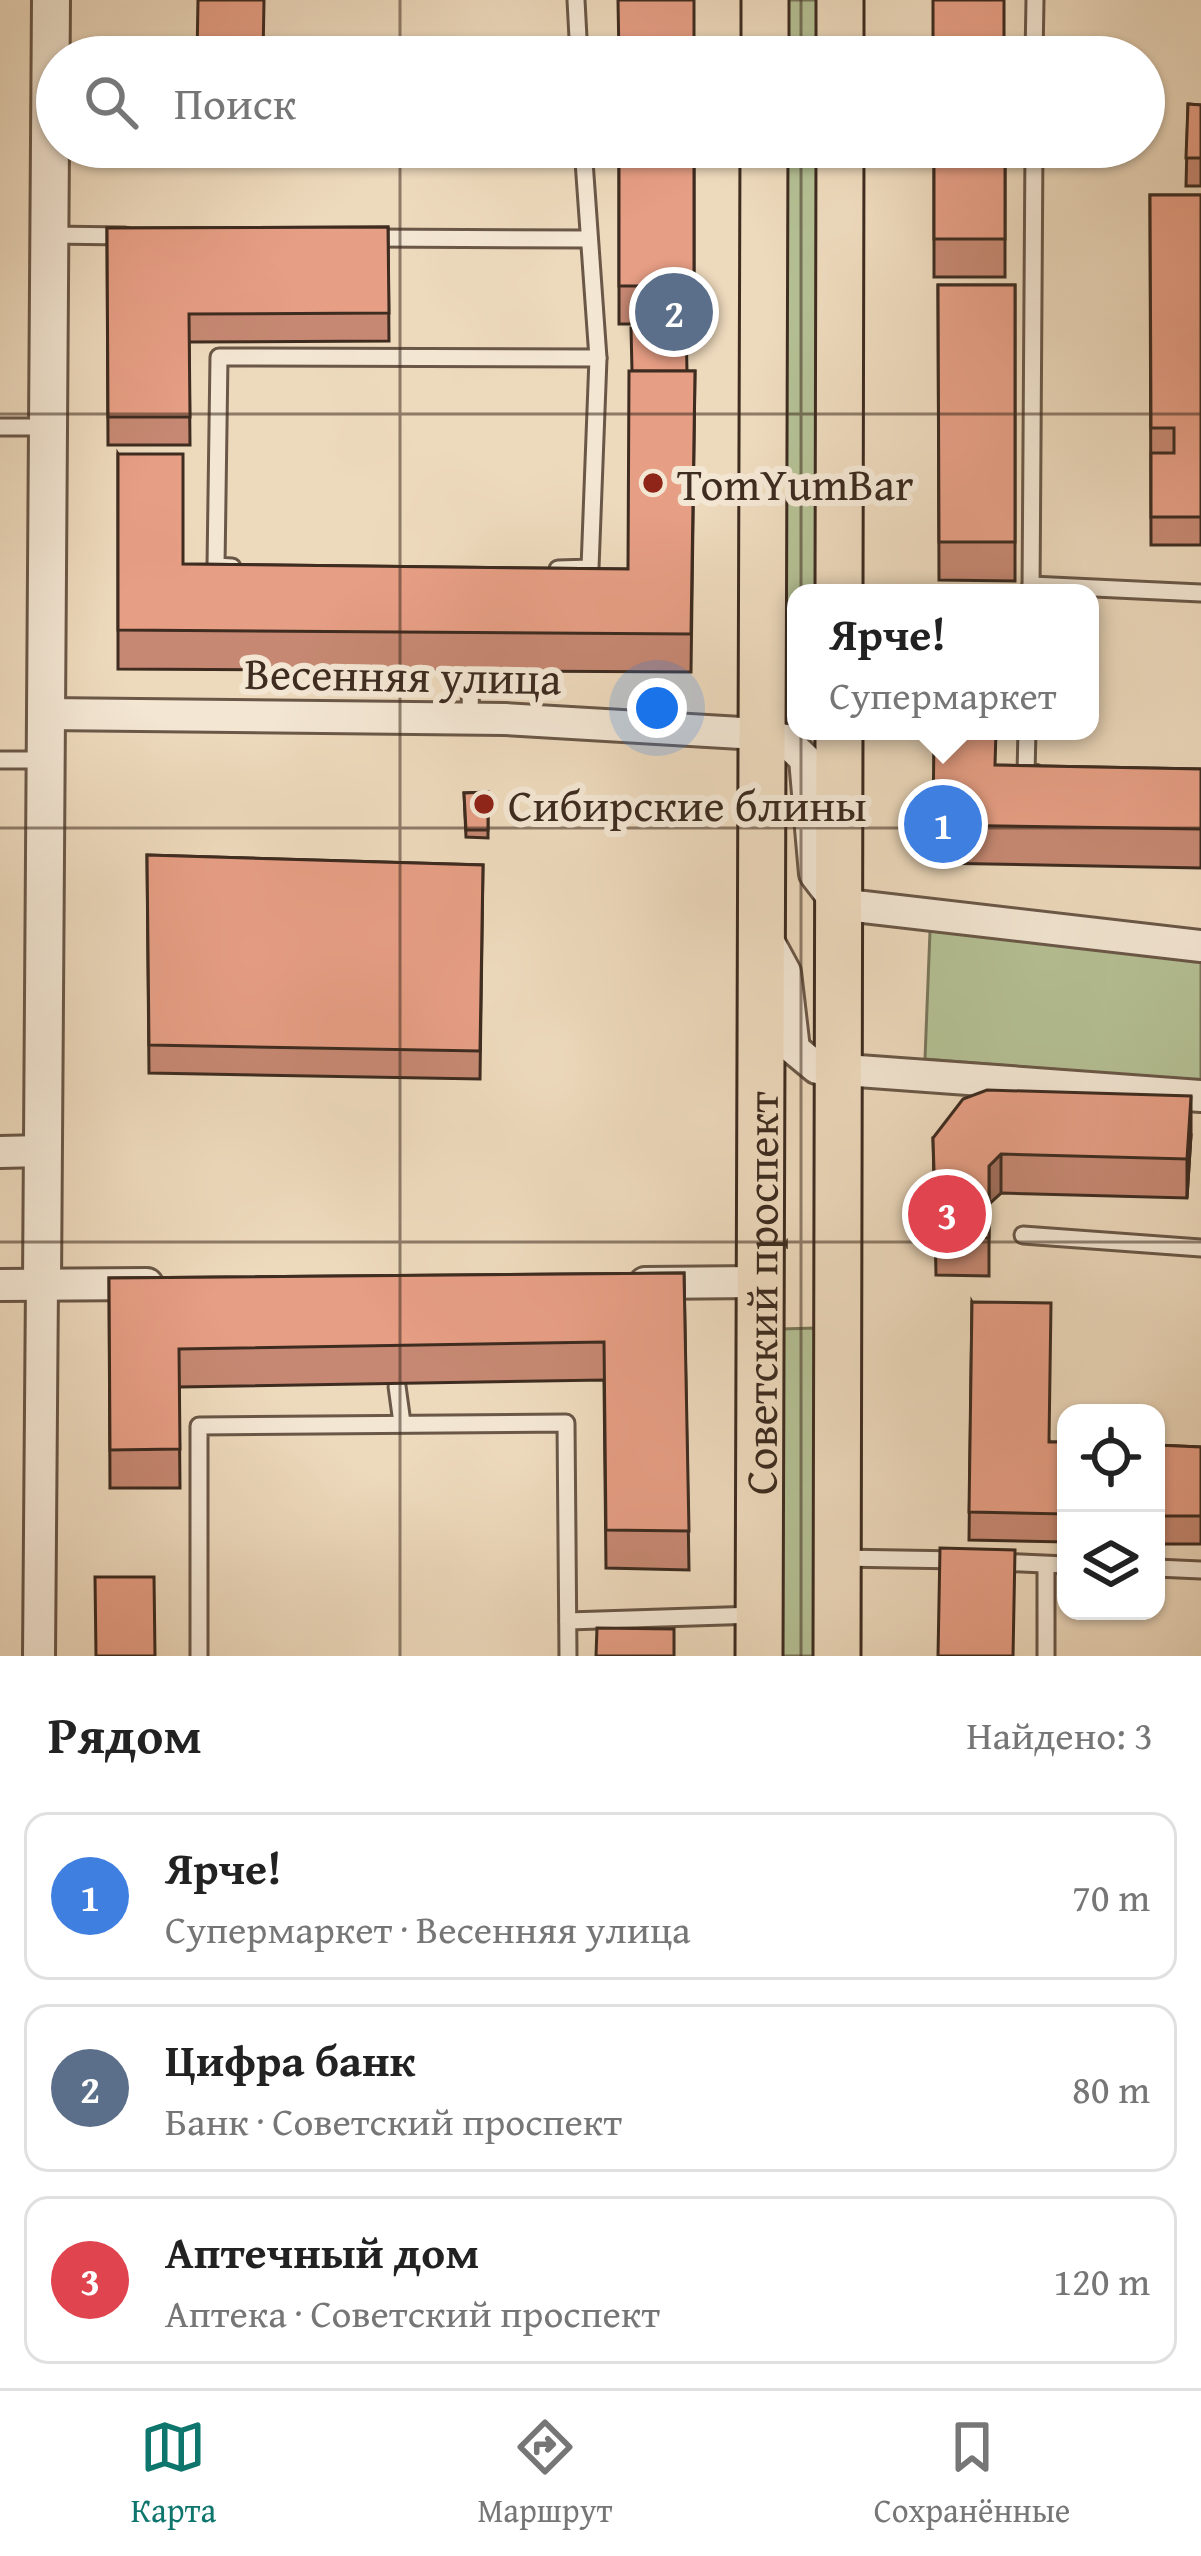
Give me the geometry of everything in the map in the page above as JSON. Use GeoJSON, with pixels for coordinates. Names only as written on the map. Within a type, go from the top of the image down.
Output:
{"type":"FeatureCollection","features":[{"type":"Feature","properties":{"kind":"main road"},"geometry":{"type":"LineString","coordinates":[[765,0],[765,36]]}},
{"type":"Feature","properties":{"kind":"main road"},"geometry":{"type":"LineString","coordinates":[[840,0],[840,36]]}},
{"type":"Feature","properties":{"kind":"main road","name":"Советский проспект"},"geometry":{"type":"LineString","coordinates":[[759,1635],[758,734],[764,168]]}},
{"type":"Feature","properties":{"kind":"main road"},"geometry":{"type":"LineString","coordinates":[[839,584],[840,168]]}},
{"type":"Feature","properties":{"kind":"main road","name":"Советский проспект"},"geometry":{"type":"LineString","coordinates":[[837,1656],[839,740]]}},
{"type":"Feature","properties":{"kind":"street"},"geometry":{"type":"LineString","coordinates":[[51,0],[51,36]]}},
{"type":"Feature","properties":{"kind":"street"},"geometry":{"type":"LineString","coordinates":[[38,1656],[50,168]]}},
{"type":"Feature","properties":{"kind":"street","name":"Весенняя улица"},"geometry":{"type":"LineString","coordinates":[[46,714],[470,720],[758,734]]}},
{"type":"Feature","properties":{"kind":"street","name":"Советский проспект"},"geometry":{"type":"LineString","coordinates":[[758,734],[785,740],[805,759],[815,874],[838,904]]}},
{"type":"Feature","properties":{"kind":"street"},"geometry":{"type":"LineString","coordinates":[[838,904],[1201,946]]}},
{"type":"Feature","properties":{"kind":"street","name":"Советский проспект"},"geometry":{"type":"LineString","coordinates":[[760,929],[785,972],[794,1049],[802,1061],[838,1072]]}},
{"type":"Feature","properties":{"kind":"street"},"geometry":{"type":"LineString","coordinates":[[838,1072],[1201,1096]]}},
{"type":"Feature","properties":{"kind":"street"},"geometry":{"type":"LineString","coordinates":[[0,1152],[43,1151]]}},
{"type":"Feature","properties":{"kind":"street"},"geometry":{"type":"LineString","coordinates":[[603,1282],[759,1282]]}},
{"type":"Feature","properties":{"kind":"street"},"geometry":{"type":"LineString","coordinates":[[0,1285],[185,1283]]}},
{"type":"Feature","properties":{"kind":"lane"},"geometry":{"type":"LineString","coordinates":[[576,0],[578,36]]}},
{"type":"Feature","properties":{"kind":"lane"},"geometry":{"type":"LineString","coordinates":[[1034,36],[1035,0]]}},
{"type":"Feature","properties":{"kind":"lane"},"geometry":{"type":"LineString","coordinates":[[542,570],[590,568],[598,358],[584,168]]}},
{"type":"Feature","properties":{"kind":"lane"},"geometry":{"type":"LineString","coordinates":[[1031,584],[1034,168]]}},
{"type":"Feature","properties":{"kind":"lane"},"geometry":{"type":"LineString","coordinates":[[50,235],[148,236]]}},
{"type":"Feature","properties":{"kind":"lane"},"geometry":{"type":"LineString","coordinates":[[356,238],[587,239]]}},
{"type":"Feature","properties":{"kind":"lane"},"geometry":{"type":"LineString","coordinates":[[240,567],[217,566],[219,357],[598,358]]}},
{"type":"Feature","properties":{"kind":"lane"},"geometry":{"type":"LineString","coordinates":[[0,428],[48,427]]}},
{"type":"Feature","properties":{"kind":"lane"},"geometry":{"type":"LineString","coordinates":[[1099,591],[1201,593]]}},
{"type":"Feature","properties":{"kind":"lane"},"geometry":{"type":"LineString","coordinates":[[470,720],[471,636]]}},
{"type":"Feature","properties":{"kind":"lane"},"geometry":{"type":"LineString","coordinates":[[1027,740],[1026,773],[1048,773]]}},
{"type":"Feature","properties":{"kind":"lane"},"geometry":{"type":"LineString","coordinates":[[0,760],[46,760]]}},
{"type":"Feature","properties":{"kind":"lane"},"geometry":{"type":"LineString","coordinates":[[1022,1235],[1201,1247]]}},
{"type":"Feature","properties":{"kind":"lane"},"geometry":{"type":"LineString","coordinates":[[397,1386],[402,1423]]}},
{"type":"Feature","properties":{"kind":"lane"},"geometry":{"type":"LineString","coordinates":[[199,1656],[199,1426],[402,1423],[566,1424],[568,1656]]}},
{"type":"Feature","properties":{"kind":"lane"},"geometry":{"type":"LineString","coordinates":[[837,1558],[1057,1565]]}},
{"type":"Feature","properties":{"kind":"lane"},"geometry":{"type":"LineString","coordinates":[[1046,1564],[1046,1656]]}},
{"type":"Feature","properties":{"kind":"lane"},"geometry":{"type":"LineString","coordinates":[[1165,1568],[1201,1570]]}},
{"type":"Feature","properties":{"kind":"lane"},"geometry":{"type":"LineString","coordinates":[[568,1622],[759,1635]]}},
{"type":"Feature","properties":{"kind":"green space"},"geometry":{"type":"Polygon","coordinates":[[[785,0],[818,0],[818,36],[785,36],[785,0]]]}},
{"type":"Feature","properties":{"kind":"green space"},"geometry":{"type":"Polygon","coordinates":[[[785,168],[817,168],[816,584],[787,584],[787,670],[783,670],[785,168]]]}},
{"type":"Feature","properties":{"kind":"green space"},"geometry":{"type":"Polygon","coordinates":[[[930,931],[1201,953],[1201,1081],[925,1059],[930,931]]]}},
{"type":"Feature","properties":{"kind":"green space"},"geometry":{"type":"Polygon","coordinates":[[[816,1328],[816,1656],[781,1656],[781,1329],[816,1328]]]}},
{"type":"Feature","properties":{"kind":"building"},"geometry":{"type":"Polygon","coordinates":[[[198,0],[264,0],[263,36],[197,36],[198,0]]]}},
{"type":"Feature","properties":{"kind":"building"},"geometry":{"type":"Polygon","coordinates":[[[618,0],[694,0],[694,36],[619,36],[618,0]]]}},
{"type":"Feature","properties":{"kind":"building"},"geometry":{"type":"Polygon","coordinates":[[[933,0],[1004,0],[1004,36],[933,36],[933,0]]]}},
{"type":"Feature","properties":{"kind":"building"},"geometry":{"type":"Polygon","coordinates":[[[1188,104],[1201,105],[1201,158],[1186,158],[1188,104]]]}},
{"type":"Feature","properties":{"kind":"building"},"geometry":{"type":"Polygon","coordinates":[[[619,168],[694,168],[694,286],[619,286],[619,168]]]}},
{"type":"Feature","properties":{"kind":"building"},"geometry":{"type":"Polygon","coordinates":[[[934,168],[1005,168],[1005,239],[934,239],[934,168]]]}},
{"type":"Feature","properties":{"kind":"building"},"geometry":{"type":"Polygon","coordinates":[[[1150,195],[1201,195],[1201,517],[1151,517],[1151,453],[1174,453],[1174,428],[1151,428],[1150,195]]]}},
{"type":"Feature","properties":{"kind":"building"},"geometry":{"type":"Polygon","coordinates":[[[388,227],[389,313],[189,314],[190,417],[108,417],[107,228],[388,227]]]}},
{"type":"Feature","properties":{"kind":"building"},"geometry":{"type":"Polygon","coordinates":[[[938,285],[1015,285],[1015,542],[939,542],[938,285]]]}},
{"type":"Feature","properties":{"kind":"building"},"geometry":{"type":"Polygon","coordinates":[[[686,327],[687,371],[632,371],[631,328],[686,327]]]}},
{"type":"Feature","properties":{"kind":"building"},"geometry":{"type":"Polygon","coordinates":[[[629,371],[695,371],[691,634],[118,630],[118,454],[183,454],[183,564],[628,569],[629,371]]]}},
{"type":"Feature","properties":{"kind":"building"},"geometry":{"type":"Polygon","coordinates":[[[934,740],[996,740],[995,765],[1201,769],[1201,829],[933,825],[934,740]]]}},
{"type":"Feature","properties":{"kind":"building"},"geometry":{"type":"Polygon","coordinates":[[[488,792],[488,830],[466,830],[464,793],[488,792]]]}},
{"type":"Feature","properties":{"kind":"building"},"geometry":{"type":"Polygon","coordinates":[[[147,855],[483,865],[480,1051],[149,1045],[147,855]]]}},
{"type":"Feature","properties":{"kind":"building"},"geometry":{"type":"Polygon","coordinates":[[[987,1090],[1191,1096],[1187,1159],[1001,1154],[989,1166],[989,1238],[936,1237],[933,1138],[963,1099],[987,1090]]]}},
{"type":"Feature","properties":{"kind":"building"},"geometry":{"type":"Polygon","coordinates":[[[684,1273],[689,1531],[606,1530],[604,1342],[179,1349],[180,1449],[110,1450],[109,1278],[684,1273]]]}},
{"type":"Feature","properties":{"kind":"building"},"geometry":{"type":"Polygon","coordinates":[[[972,1302],[1051,1303],[1049,1442],[1057,1442],[1057,1514],[969,1512],[972,1302]]]}},
{"type":"Feature","properties":{"kind":"building"},"geometry":{"type":"Polygon","coordinates":[[[1165,1445],[1201,1447],[1201,1516],[1165,1516],[1165,1445]]]}},
{"type":"Feature","properties":{"kind":"building"},"geometry":{"type":"Polygon","coordinates":[[[940,1548],[1015,1550],[1013,1656],[938,1656],[940,1548]]]}},
{"type":"Feature","properties":{"kind":"building"},"geometry":{"type":"Polygon","coordinates":[[[95,1577],[154,1577],[155,1656],[96,1656],[95,1577]]]}},
{"type":"Feature","properties":{"kind":"building"},"geometry":{"type":"Polygon","coordinates":[[[597,1628],[674,1629],[674,1656],[596,1656],[597,1628]]]}},
{"type":"Feature","properties":{"kind":"place","name":"Цифра банк"},"geometry":{"type":"Point","coordinates":[674,312]}},
{"type":"Feature","properties":{"kind":"place","name":"TomYumBar"},"geometry":{"type":"Point","coordinates":[653,483]}},
{"type":"Feature","properties":{"kind":"place","name":"Сибирские блины"},"geometry":{"type":"Point","coordinates":[484,804]}},
{"type":"Feature","properties":{"kind":"place","name":"Ярче!"},"geometry":{"type":"Point","coordinates":[943,824]}},
{"type":"Feature","properties":{"kind":"place","name":"Аптечный дом"},"geometry":{"type":"Point","coordinates":[947,1214]}}]}
